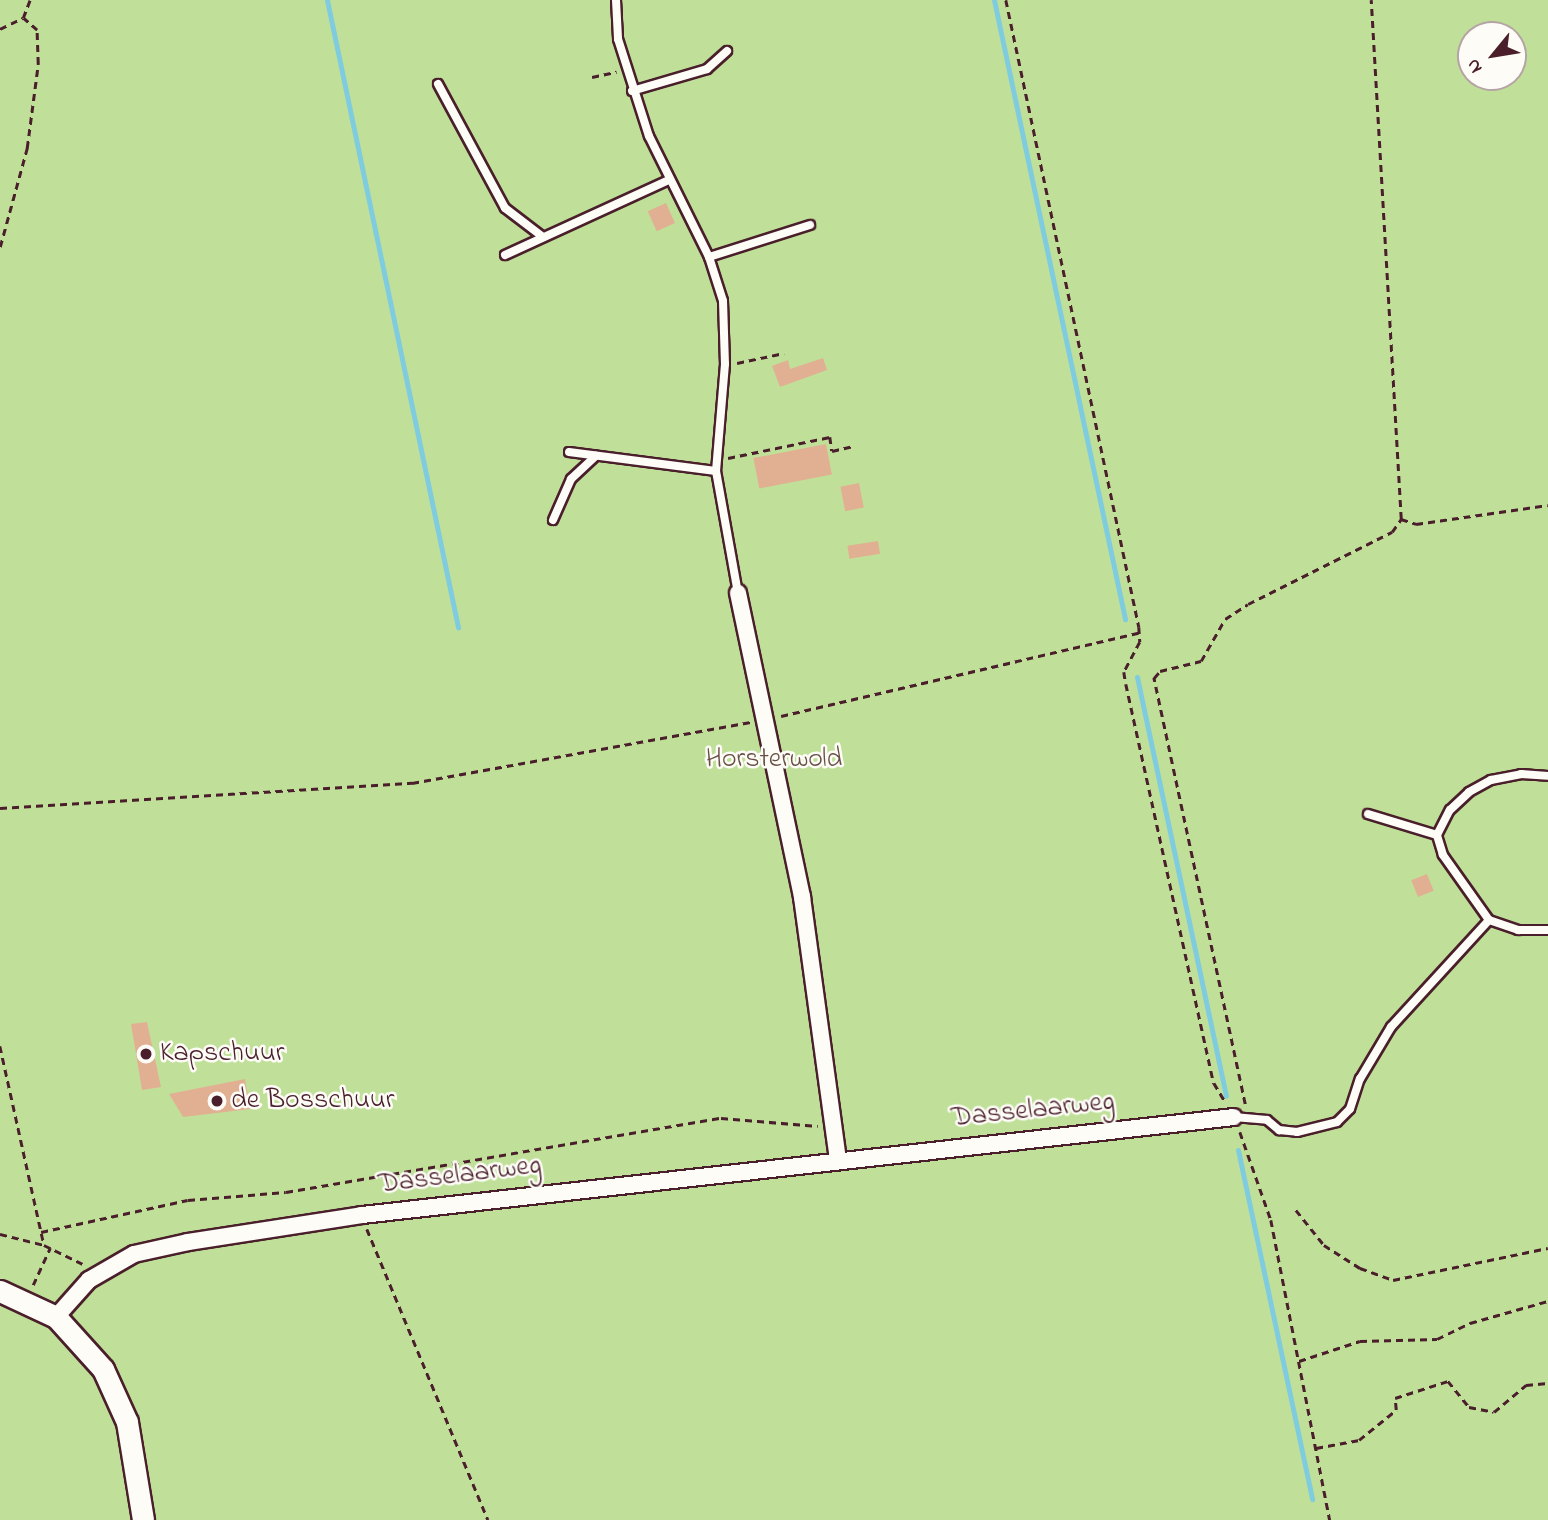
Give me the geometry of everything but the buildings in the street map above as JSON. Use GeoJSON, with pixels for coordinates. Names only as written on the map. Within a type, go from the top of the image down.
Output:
{"type":"FeatureCollection","features":[{"type":"Feature","properties":{"kind":"street"},"geometry":{"type":"LineString","coordinates":[[738,593],[762,720],[802,897],[838,1160]]}},
{"type":"Feature","properties":{"kind":"street","name":"Dasselaarweg"},"geometry":{"type":"LineString","coordinates":[[56,1317],[96,1276],[134,1254],[362,1215],[1241,1116]]}},
{"type":"Feature","properties":{"kind":"street"},"geometry":{"type":"LineString","coordinates":[[0,1291],[26,1299],[56,1317],[80,1339],[117,1396],[127,1422],[143,1520]]}},
{"type":"Feature","properties":{"kind":"lane"},"geometry":{"type":"LineString","coordinates":[[616,0],[618,39],[632,91],[667,181],[709,257],[723,301],[725,364],[716,471],[738,593]]}},
{"type":"Feature","properties":{"kind":"lane"},"geometry":{"type":"LineString","coordinates":[[632,91],[707,69],[727,51]]}},
{"type":"Feature","properties":{"kind":"lane"},"geometry":{"type":"LineString","coordinates":[[438,84],[505,208],[543,237]]}},
{"type":"Feature","properties":{"kind":"lane"},"geometry":{"type":"LineString","coordinates":[[505,255],[667,181]]}},
{"type":"Feature","properties":{"kind":"lane"},"geometry":{"type":"LineString","coordinates":[[709,257],[810,226]]}},
{"type":"Feature","properties":{"kind":"lane"},"geometry":{"type":"LineString","coordinates":[[569,452],[716,471]]}},
{"type":"Feature","properties":{"kind":"lane"},"geometry":{"type":"LineString","coordinates":[[553,520],[571,479],[596,456]]}},
{"type":"Feature","properties":{"kind":"lane"},"geometry":{"type":"LineString","coordinates":[[1437,835],[1450,810],[1469,792],[1491,780],[1521,774],[1548,776]]}},
{"type":"Feature","properties":{"kind":"lane"},"geometry":{"type":"LineString","coordinates":[[1368,814],[1437,835]]}},
{"type":"Feature","properties":{"kind":"lane"},"geometry":{"type":"LineString","coordinates":[[1437,835],[1454,875],[1489,920],[1510,929],[1548,930]]}},
{"type":"Feature","properties":{"kind":"lane"},"geometry":{"type":"LineString","coordinates":[[1241,1116],[1267,1120],[1279,1130],[1297,1132],[1337,1122],[1350,1109],[1360,1079],[1391,1027],[1489,920]]}},
{"type":"Feature","properties":{"kind":"path"},"geometry":{"type":"LineString","coordinates":[[0,29],[23,18],[30,0]]}},
{"type":"Feature","properties":{"kind":"path"},"geometry":{"type":"LineString","coordinates":[[1006,0],[1139,634],[1140,642],[1124,672],[1126,684],[1214,1083],[1241,1116]]}},
{"type":"Feature","properties":{"kind":"path"},"geometry":{"type":"LineString","coordinates":[[1329,1520],[1271,1220],[1241,1116],[1154,678],[1160,671],[1201,661],[1219,627],[1233,614],[1392,531],[1401,519],[1371,0]]}},
{"type":"Feature","properties":{"kind":"path"},"geometry":{"type":"LineString","coordinates":[[0,247],[26,148],[38,64],[37,30],[23,18]]}},
{"type":"Feature","properties":{"kind":"path"},"geometry":{"type":"LineString","coordinates":[[592,77],[626,69]]}},
{"type":"Feature","properties":{"kind":"path"},"geometry":{"type":"LineString","coordinates":[[725,364],[759,362],[784,353]]}},
{"type":"Feature","properties":{"kind":"path"},"geometry":{"type":"LineString","coordinates":[[717,458],[827,437],[832,451],[852,446]]}},
{"type":"Feature","properties":{"kind":"path"},"geometry":{"type":"LineString","coordinates":[[1401,519],[1416,524],[1548,505]]}},
{"type":"Feature","properties":{"kind":"path"},"geometry":{"type":"LineString","coordinates":[[0,808],[412,783],[762,720],[1139,634]]}},
{"type":"Feature","properties":{"kind":"path"},"geometry":{"type":"LineString","coordinates":[[0,1046],[44,1245]]}},
{"type":"Feature","properties":{"kind":"path"},"geometry":{"type":"LineString","coordinates":[[41,1232],[188,1200],[286,1192],[722,1118],[833,1127]]}},
{"type":"Feature","properties":{"kind":"path"},"geometry":{"type":"LineString","coordinates":[[1296,1210],[1324,1245],[1360,1268],[1393,1280],[1548,1248]]}},
{"type":"Feature","properties":{"kind":"path"},"geometry":{"type":"LineString","coordinates":[[362,1215],[488,1520]]}},
{"type":"Feature","properties":{"kind":"path"},"geometry":{"type":"LineString","coordinates":[[0,1234],[44,1245],[82,1263],[96,1276]]}},
{"type":"Feature","properties":{"kind":"path"},"geometry":{"type":"LineString","coordinates":[[26,1299],[50,1248]]}},
{"type":"Feature","properties":{"kind":"path"},"geometry":{"type":"LineString","coordinates":[[1298,1362],[1360,1340],[1437,1339],[1470,1323],[1548,1301]]}},
{"type":"Feature","properties":{"kind":"path"},"geometry":{"type":"LineString","coordinates":[[1315,1448],[1359,1440],[1396,1410],[1395,1398],[1448,1381],[1469,1407],[1494,1412],[1525,1385],[1548,1383]]}},
{"type":"Feature","properties":{"kind":"green space","name":"Horsterwold"},"geometry":{"type":"Polygon","coordinates":[[[0,0],[1548,0],[1548,1520],[0,1520],[0,0]]]}},
{"type":"Feature","properties":{"kind":"waterway"},"geometry":{"type":"LineString","coordinates":[[327,0],[458,627]]}},
{"type":"Feature","properties":{"kind":"waterway"},"geometry":{"type":"LineString","coordinates":[[994,0],[1125,619]]}},
{"type":"Feature","properties":{"kind":"waterway"},"geometry":{"type":"LineString","coordinates":[[1137,677],[1226,1096]]}},
{"type":"Feature","properties":{"kind":"waterway"},"geometry":{"type":"LineString","coordinates":[[1238,1150],[1312,1499]]}},
{"type":"Feature","properties":{"kind":"place","name":"Kapschuur"},"geometry":{"type":"Point","coordinates":[146,1054]}},
{"type":"Feature","properties":{"kind":"place","name":"de Bosschuur"},"geometry":{"type":"Point","coordinates":[217,1101]}}]}
